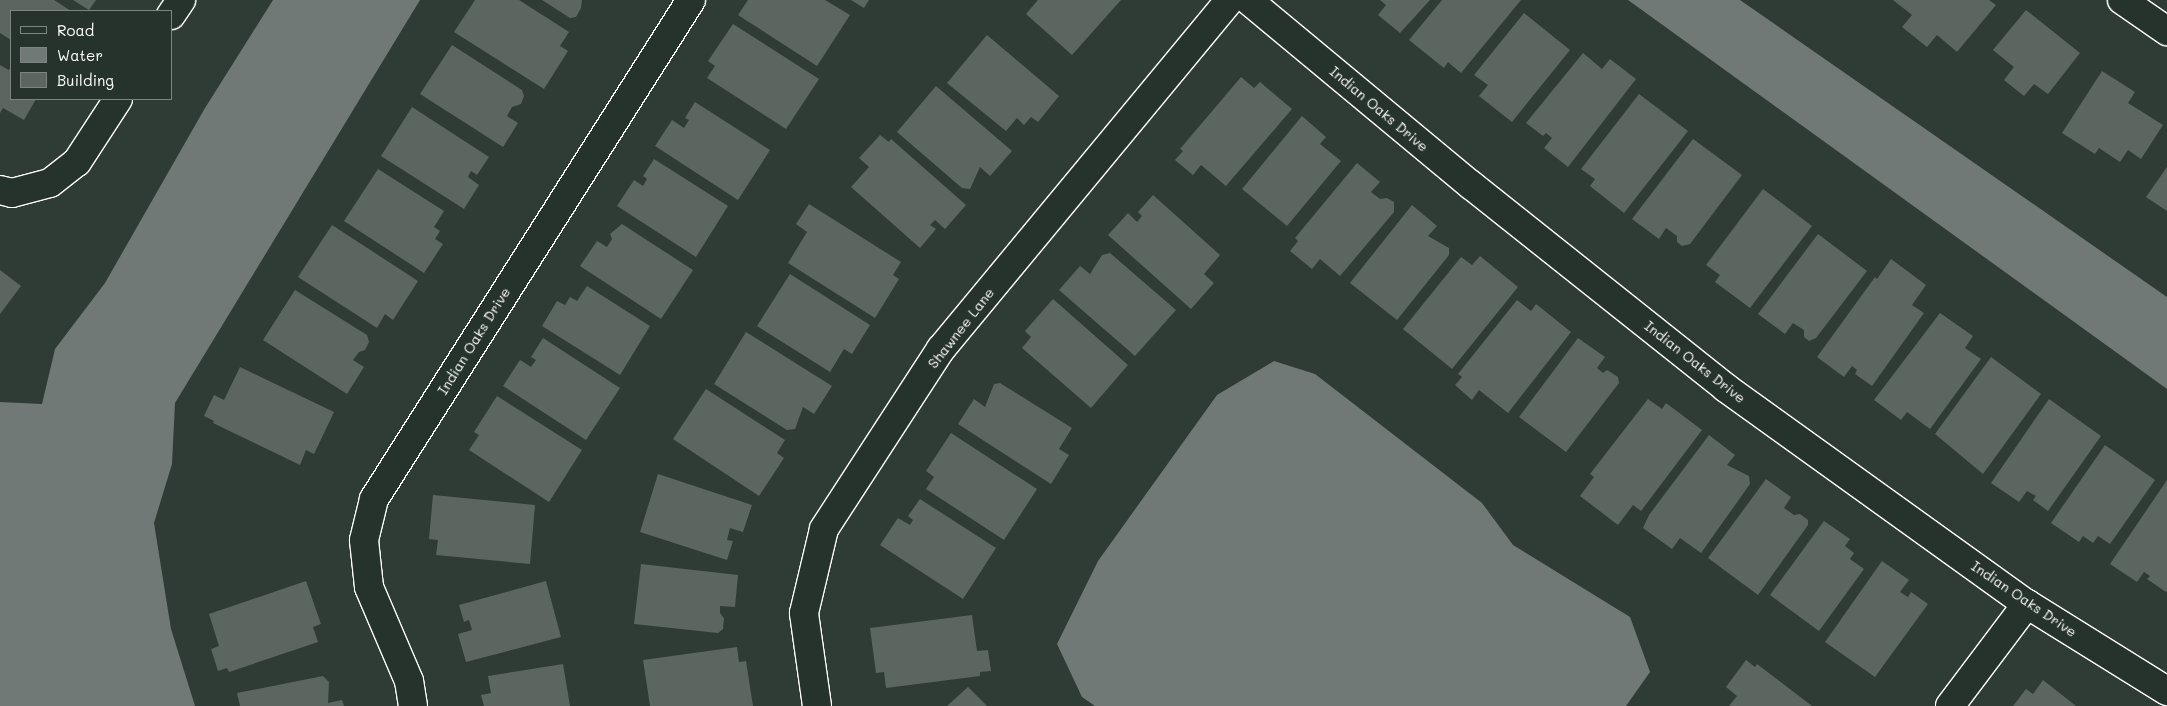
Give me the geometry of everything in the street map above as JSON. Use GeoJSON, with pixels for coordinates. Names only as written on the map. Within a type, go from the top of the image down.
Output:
{"type":"FeatureCollection","features":[{"type":"Feature","properties":{"kind":"street"},"geometry":{"type":"LineString","coordinates":[[172,14],[181,0]]}},
{"type":"Feature","properties":{"kind":"street","name":"Indian Oaks Drive"},"geometry":{"type":"LineString","coordinates":[[413,706],[409,681],[369,587],[364,540],[374,499],[691,0]]}},
{"type":"Feature","properties":{"kind":"street","name":"Shawnee Lane"},"geometry":{"type":"LineString","coordinates":[[817,706],[804,613],[824,529],[942,349],[1230,0]]}},
{"type":"Feature","properties":{"kind":"street","name":"Indian Oaks Drive"},"geometry":{"type":"LineString","coordinates":[[1248,0],[1470,185],[1726,388],[2027,604],[2167,691]]}},
{"type":"Feature","properties":{"kind":"street"},"geometry":{"type":"LineString","coordinates":[[2122,0],[2167,31]]}},
{"type":"Feature","properties":{"kind":"street"},"geometry":{"type":"LineString","coordinates":[[0,190],[12,193],[50,182],[78,162],[117,100]]}},
{"type":"Feature","properties":{"kind":"street"},"geometry":{"type":"LineString","coordinates":[[1950,706],[2027,604]]}},
{"type":"Feature","properties":{"kind":"water"},"geometry":{"type":"Polygon","coordinates":[[[273,0],[420,0],[175,403],[172,464],[154,523],[171,629],[195,706],[0,706],[0,402],[42,404],[55,349],[105,283],[205,108],[273,0]]]}},
{"type":"Feature","properties":{"kind":"water"},"geometry":{"type":"Polygon","coordinates":[[[1628,0],[1740,0],[2167,297],[2167,389],[1628,0]]]}},
{"type":"Feature","properties":{"kind":"water"},"geometry":{"type":"Polygon","coordinates":[[[1274,361],[1315,374],[1482,503],[1513,545],[1630,617],[1650,672],[1626,706],[1095,706],[1082,697],[1057,644],[1098,561],[1217,395],[1274,361]]]}},
{"type":"Feature","properties":{"kind":"building"},"geometry":{"type":"Polygon","coordinates":[[[0,0],[54,0],[69,10],[10,10],[10,39],[0,33],[0,0]]]}},
{"type":"Feature","properties":{"kind":"building"},"geometry":{"type":"Polygon","coordinates":[[[73,0],[96,0],[89,10],[73,0]]]}},
{"type":"Feature","properties":{"kind":"building"},"geometry":{"type":"Polygon","coordinates":[[[475,0],[519,0],[569,32],[560,46],[568,51],[544,89],[454,32],[475,0]]]}},
{"type":"Feature","properties":{"kind":"building"},"geometry":{"type":"Polygon","coordinates":[[[542,0],[582,0],[581,8],[576,17],[570,18],[542,0]]]}},
{"type":"Feature","properties":{"kind":"building"},"geometry":{"type":"Polygon","coordinates":[[[748,0],[825,0],[850,15],[817,66],[738,15],[748,0]]]}},
{"type":"Feature","properties":{"kind":"building"},"geometry":{"type":"Polygon","coordinates":[[[851,0],[869,0],[864,8],[851,0]]]}},
{"type":"Feature","properties":{"kind":"building"},"geometry":{"type":"Polygon","coordinates":[[[1038,0],[1121,0],[1072,55],[1026,14],[1038,0]]]}},
{"type":"Feature","properties":{"kind":"building"},"geometry":{"type":"Polygon","coordinates":[[[1380,0],[1430,0],[1400,33],[1378,15],[1386,5],[1380,0]]]}},
{"type":"Feature","properties":{"kind":"building"},"geometry":{"type":"Polygon","coordinates":[[[1442,0],[1521,0],[1461,73],[1448,62],[1444,68],[1409,40],[1442,0]]]}},
{"type":"Feature","properties":{"kind":"building"},"geometry":{"type":"Polygon","coordinates":[[[1893,0],[1989,0],[1996,5],[1957,52],[1937,35],[1927,47],[1902,27],[1912,15],[1893,0]]]}},
{"type":"Feature","properties":{"kind":"building"},"geometry":{"type":"Polygon","coordinates":[[[2026,10],[2080,53],[2048,94],[2034,84],[2024,96],[2004,80],[2014,67],[1993,50],[2026,10]]]}},
{"type":"Feature","properties":{"kind":"building"},"geometry":{"type":"Polygon","coordinates":[[[1524,13],[1570,50],[1512,122],[1479,96],[1488,85],[1474,75],[1524,13]]]}},
{"type":"Feature","properties":{"kind":"building"},"geometry":{"type":"Polygon","coordinates":[[[733,24],[819,79],[786,129],[707,78],[715,66],[708,61],[733,24]]]}},
{"type":"Feature","properties":{"kind":"building"},"geometry":{"type":"Polygon","coordinates":[[[987,35],[1059,96],[1038,122],[1031,117],[1024,125],[1017,118],[1006,131],[947,83],[987,35]]]}},
{"type":"Feature","properties":{"kind":"building"},"geometry":{"type":"Polygon","coordinates":[[[452,45],[522,90],[524,96],[521,104],[512,107],[507,116],[518,123],[503,147],[420,94],[452,45]]]}},
{"type":"Feature","properties":{"kind":"building"},"geometry":{"type":"Polygon","coordinates":[[[1583,53],[1602,69],[1610,59],[1636,79],[1568,167],[1544,148],[1552,138],[1546,133],[1543,136],[1526,123],[1583,53]]]}},
{"type":"Feature","properties":{"kind":"building"},"geometry":{"type":"Polygon","coordinates":[[[0,65],[9,70],[10,68],[10,100],[35,100],[24,120],[3,108],[0,113],[0,65]]]}},
{"type":"Feature","properties":{"kind":"building"},"geometry":{"type":"Polygon","coordinates":[[[2102,71],[2135,92],[2128,103],[2163,125],[2141,159],[2128,150],[2120,162],[2099,148],[2095,154],[2062,133],[2102,71]]]}},
{"type":"Feature","properties":{"kind":"building"},"geometry":{"type":"Polygon","coordinates":[[[1241,77],[1254,88],[1260,82],[1292,109],[1226,186],[1201,165],[1193,175],[1175,160],[1183,151],[1180,149],[1241,77]]]}},
{"type":"Feature","properties":{"kind":"building"},"geometry":{"type":"Polygon","coordinates":[[[936,86],[1012,151],[990,176],[980,167],[970,189],[962,188],[897,132],[936,86]]]}},
{"type":"Feature","properties":{"kind":"building"},"geometry":{"type":"Polygon","coordinates":[[[1639,94],[1688,131],[1624,213],[1590,186],[1595,179],[1581,169],[1639,94]]]}},
{"type":"Feature","properties":{"kind":"building"},"geometry":{"type":"Polygon","coordinates":[[[695,102],[770,150],[738,200],[655,146],[672,120],[684,128],[689,120],[685,118],[695,102]]]}},
{"type":"Feature","properties":{"kind":"building"},"geometry":{"type":"Polygon","coordinates":[[[412,107],[489,157],[477,175],[471,171],[468,177],[479,185],[464,209],[381,156],[412,107]]]}},
{"type":"Feature","properties":{"kind":"building"},"geometry":{"type":"Polygon","coordinates":[[[1302,116],[1326,137],[1320,144],[1341,161],[1287,226],[1242,189],[1302,116]]]}},
{"type":"Feature","properties":{"kind":"building"},"geometry":{"type":"Polygon","coordinates":[[[880,135],[889,142],[891,139],[966,205],[945,229],[935,220],[930,225],[936,229],[920,248],[851,187],[869,167],[859,158],[880,135]]]}},
{"type":"Feature","properties":{"kind":"building"},"geometry":{"type":"Polygon","coordinates":[[[1693,139],[1742,175],[1690,244],[1682,246],[1677,242],[1677,236],[1666,228],[1659,239],[1632,219],[1693,139]]]}},
{"type":"Feature","properties":{"kind":"building"},"geometry":{"type":"Polygon","coordinates":[[[654,159],[728,206],[696,257],[617,206],[634,180],[643,186],[647,179],[643,176],[654,159]]]}},
{"type":"Feature","properties":{"kind":"building"},"geometry":{"type":"Polygon","coordinates":[[[1357,163],[1380,182],[1371,192],[1380,199],[1387,198],[1394,202],[1394,212],[1340,276],[1320,259],[1312,269],[1290,251],[1298,241],[1295,238],[1357,163]]]}},
{"type":"Feature","properties":{"kind":"building"},"geometry":{"type":"Polygon","coordinates":[[[2167,167],[2167,211],[2146,197],[2167,167]]]}},
{"type":"Feature","properties":{"kind":"building"},"geometry":{"type":"Polygon","coordinates":[[[378,169],[444,211],[434,227],[440,231],[435,239],[443,244],[424,273],[344,221],[378,169]]]}},
{"type":"Feature","properties":{"kind":"building"},"geometry":{"type":"Polygon","coordinates":[[[1763,189],[1812,226],[1750,308],[1715,282],[1720,275],[1706,265],[1763,189]]]}},
{"type":"Feature","properties":{"kind":"building"},"geometry":{"type":"Polygon","coordinates":[[[1153,195],[1220,255],[1204,274],[1214,283],[1191,309],[1108,235],[1128,213],[1137,222],[1142,216],[1138,212],[1153,195]]]}},
{"type":"Feature","properties":{"kind":"building"},"geometry":{"type":"Polygon","coordinates":[[[809,204],[901,262],[893,275],[899,279],[875,318],[788,263],[807,232],[796,224],[809,204]]]}},
{"type":"Feature","properties":{"kind":"building"},"geometry":{"type":"Polygon","coordinates":[[[1412,205],[1437,226],[1428,236],[1449,248],[1449,255],[1397,320],[1350,283],[1412,205]]]}},
{"type":"Feature","properties":{"kind":"building"},"geometry":{"type":"Polygon","coordinates":[[[622,224],[693,270],[661,319],[580,266],[597,241],[607,247],[612,239],[610,234],[622,224]]]}},
{"type":"Feature","properties":{"kind":"building"},"geometry":{"type":"Polygon","coordinates":[[[332,225],[418,281],[393,320],[385,314],[377,328],[298,277],[332,225]]]}},
{"type":"Feature","properties":{"kind":"building"},"geometry":{"type":"Polygon","coordinates":[[[1818,234],[1867,271],[1816,338],[1809,341],[1804,337],[1804,330],[1793,323],[1785,334],[1758,314],[1818,234]]]}},
{"type":"Feature","properties":{"kind":"building"},"geometry":{"type":"Polygon","coordinates":[[[1110,253],[1176,310],[1135,356],[1059,290],[1080,266],[1090,274],[1102,255],[1110,253]]]}},
{"type":"Feature","properties":{"kind":"building"},"geometry":{"type":"Polygon","coordinates":[[[1480,256],[1518,287],[1452,369],[1403,329],[1461,257],[1472,265],[1480,256]]]}},
{"type":"Feature","properties":{"kind":"building"},"geometry":{"type":"Polygon","coordinates":[[[1891,259],[1926,285],[1912,305],[1924,313],[1872,386],[1855,374],[1857,370],[1852,366],[1844,377],[1817,357],[1875,277],[1877,279],[1891,259]]]}},
{"type":"Feature","properties":{"kind":"building"},"geometry":{"type":"Polygon","coordinates":[[[0,270],[21,286],[0,314],[0,270]]]}},
{"type":"Feature","properties":{"kind":"building"},"geometry":{"type":"Polygon","coordinates":[[[790,274],[870,325],[852,354],[844,349],[830,372],[757,326],[790,274]]]}},
{"type":"Feature","properties":{"kind":"building"},"geometry":{"type":"Polygon","coordinates":[[[587,286],[650,326],[620,375],[542,326],[557,301],[565,305],[570,297],[577,301],[587,286]]]}},
{"type":"Feature","properties":{"kind":"building"},"geometry":{"type":"Polygon","coordinates":[[[295,290],[367,335],[369,342],[365,350],[359,352],[353,360],[364,367],[347,394],[263,340],[295,290]]]}},
{"type":"Feature","properties":{"kind":"building"},"geometry":{"type":"Polygon","coordinates":[[[1053,299],[1128,365],[1091,408],[1022,348],[1031,337],[1025,331],[1053,299]]]}},
{"type":"Feature","properties":{"kind":"building"},"geometry":{"type":"Polygon","coordinates":[[[1517,300],[1531,311],[1536,304],[1571,332],[1508,413],[1479,390],[1472,400],[1455,385],[1462,377],[1458,374],[1517,300]]]}},
{"type":"Feature","properties":{"kind":"building"},"geometry":{"type":"Polygon","coordinates":[[[1940,313],[1973,336],[1965,348],[1981,359],[1930,429],[1907,412],[1901,420],[1874,400],[1940,313]]]}},
{"type":"Feature","properties":{"kind":"building"},"geometry":{"type":"Polygon","coordinates":[[[746,332],[832,386],[814,414],[803,407],[795,429],[787,430],[714,384],[746,332]]]}},
{"type":"Feature","properties":{"kind":"building"},"geometry":{"type":"Polygon","coordinates":[[[543,338],[620,388],[586,440],[503,386],[520,360],[531,367],[536,360],[531,357],[543,338]]]}},
{"type":"Feature","properties":{"kind":"building"},"geometry":{"type":"Polygon","coordinates":[[[1578,338],[1605,357],[1597,368],[1603,373],[1607,370],[1618,377],[1619,383],[1566,452],[1519,417],[1578,338]]]}},
{"type":"Feature","properties":{"kind":"building"},"geometry":{"type":"Polygon","coordinates":[[[1991,357],[2041,394],[1983,474],[1935,434],[1991,357]]]}},
{"type":"Feature","properties":{"kind":"building"},"geometry":{"type":"Polygon","coordinates":[[[240,367],[334,412],[314,454],[306,450],[300,465],[213,423],[214,421],[204,416],[214,395],[224,400],[240,367]]]}},
{"type":"Feature","properties":{"kind":"building"},"geometry":{"type":"Polygon","coordinates":[[[1000,383],[1072,428],[1059,449],[1069,455],[1051,484],[958,424],[974,399],[985,407],[994,384],[1000,383]]]}},
{"type":"Feature","properties":{"kind":"building"},"geometry":{"type":"Polygon","coordinates":[[[706,389],[785,440],[777,453],[784,458],[759,496],[673,439],[706,389]]]}},
{"type":"Feature","properties":{"kind":"building"},"geometry":{"type":"Polygon","coordinates":[[[497,396],[582,450],[549,502],[469,450],[479,435],[474,432],[497,396]]]}},
{"type":"Feature","properties":{"kind":"building"},"geometry":{"type":"Polygon","coordinates":[[[1648,399],[1662,409],[1666,403],[1702,430],[1641,511],[1633,505],[1618,525],[1580,496],[1594,477],[1590,474],[1648,399]]]}},
{"type":"Feature","properties":{"kind":"building"},"geometry":{"type":"Polygon","coordinates":[[[2049,399],[2101,436],[2048,511],[2033,500],[2036,496],[2027,491],[2019,502],[1991,483],[2049,399]]]}},
{"type":"Feature","properties":{"kind":"building"},"geometry":{"type":"Polygon","coordinates":[[[951,433],[1037,489],[1004,540],[926,489],[934,477],[926,471],[951,433]]]}},
{"type":"Feature","properties":{"kind":"building"},"geometry":{"type":"Polygon","coordinates":[[[1709,435],[1735,455],[1727,465],[1749,476],[1750,484],[1701,553],[1680,538],[1672,549],[1643,528],[1649,515],[1709,435]]]}},
{"type":"Feature","properties":{"kind":"building"},"geometry":{"type":"Polygon","coordinates":[[[2105,445],[2155,480],[2110,544],[2098,536],[2093,543],[2083,536],[2079,542],[2051,523],[2105,445]]]}},
{"type":"Feature","properties":{"kind":"building"},"geometry":{"type":"Polygon","coordinates":[[[658,474],[752,505],[743,532],[730,528],[727,540],[733,541],[727,560],[640,532],[658,474]]]}},
{"type":"Feature","properties":{"kind":"building"},"geometry":{"type":"Polygon","coordinates":[[[1766,479],[1791,497],[1784,508],[1794,515],[1800,514],[1808,520],[1808,525],[1758,595],[1708,558],[1766,479]]]}},
{"type":"Feature","properties":{"kind":"building"},"geometry":{"type":"Polygon","coordinates":[[[2167,480],[2166,592],[2147,579],[2150,576],[2144,572],[2137,582],[2110,564],[2167,480]]]}},
{"type":"Feature","properties":{"kind":"building"},"geometry":{"type":"Polygon","coordinates":[[[433,495],[535,505],[530,564],[436,555],[438,540],[429,539],[433,495]]]}},
{"type":"Feature","properties":{"kind":"building"},"geometry":{"type":"Polygon","coordinates":[[[920,499],[996,548],[963,599],[880,545],[898,518],[910,525],[913,520],[908,516],[920,499]]]}},
{"type":"Feature","properties":{"kind":"building"},"geometry":{"type":"Polygon","coordinates":[[[1824,521],[1850,539],[1845,546],[1854,553],[1850,559],[1864,569],[1819,631],[1770,595],[1824,521]]]}},
{"type":"Feature","properties":{"kind":"building"},"geometry":{"type":"Polygon","coordinates":[[[1882,561],[1909,580],[1900,592],[1908,597],[1911,592],[1928,604],[1875,677],[1825,642],[1882,561]]]}},
{"type":"Feature","properties":{"kind":"building"},"geometry":{"type":"Polygon","coordinates":[[[641,564],[738,575],[735,607],[720,606],[720,613],[724,618],[723,629],[718,633],[634,624],[641,564]]]}},
{"type":"Feature","properties":{"kind":"building"},"geometry":{"type":"Polygon","coordinates":[[[306,581],[321,624],[313,627],[318,642],[229,672],[227,668],[218,671],[211,649],[219,646],[209,614],[306,581]]]}},
{"type":"Feature","properties":{"kind":"building"},"geometry":{"type":"Polygon","coordinates":[[[546,581],[561,637],[466,662],[458,634],[472,630],[469,620],[464,622],[459,605],[546,581]]]}},
{"type":"Feature","properties":{"kind":"building"},"geometry":{"type":"Polygon","coordinates":[[[972,615],[977,651],[988,650],[991,671],[980,672],[980,676],[886,688],[884,672],[876,673],[870,628],[972,615]]]}},
{"type":"Feature","properties":{"kind":"building"},"geometry":{"type":"Polygon","coordinates":[[[737,647],[739,662],[746,661],[753,706],[650,706],[643,660],[737,647]]]}},
{"type":"Feature","properties":{"kind":"building"},"geometry":{"type":"Polygon","coordinates":[[[1746,660],[1755,667],[1757,664],[1812,706],[1729,706],[1737,696],[1726,687],[1746,660]]]}},
{"type":"Feature","properties":{"kind":"building"},"geometry":{"type":"Polygon","coordinates":[[[563,664],[570,706],[484,706],[481,695],[491,693],[488,676],[563,664]]]}},
{"type":"Feature","properties":{"kind":"building"},"geometry":{"type":"Polygon","coordinates":[[[323,676],[329,682],[328,703],[342,700],[344,706],[240,706],[237,693],[323,676]]]}},
{"type":"Feature","properties":{"kind":"building"},"geometry":{"type":"Polygon","coordinates":[[[2043,680],[2076,706],[2013,706],[2026,689],[2033,694],[2043,680]]]}},
{"type":"Feature","properties":{"kind":"building"},"geometry":{"type":"Polygon","coordinates":[[[968,687],[987,706],[947,706],[968,687]]]}}]}
